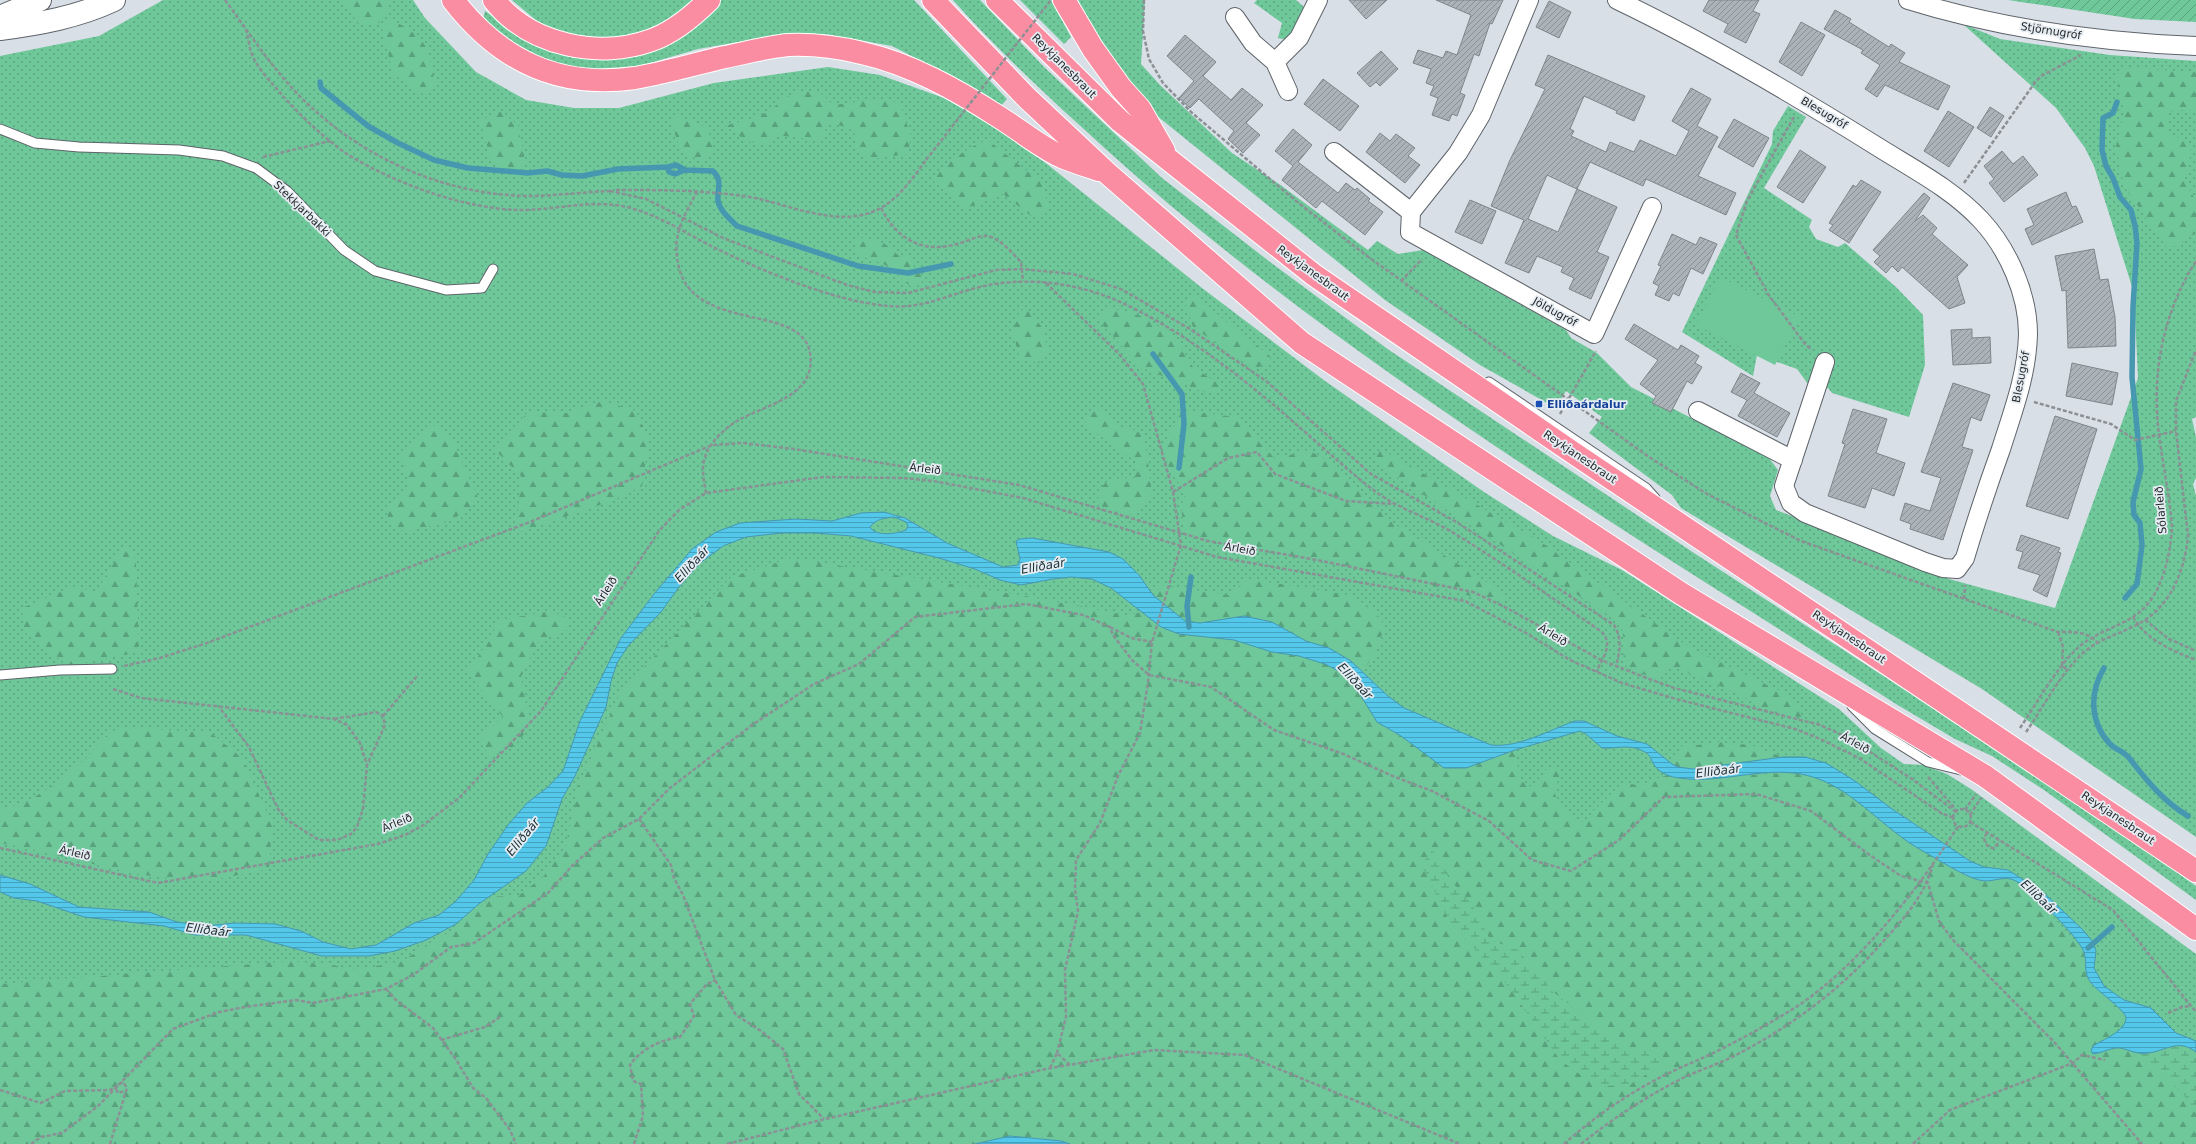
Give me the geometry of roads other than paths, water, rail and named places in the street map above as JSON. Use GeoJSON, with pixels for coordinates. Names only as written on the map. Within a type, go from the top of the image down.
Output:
{"type":"FeatureCollection","features":[{"type":"Feature","properties":{"kind":"highway"},"geometry":{"type":"LineString","coordinates":[[453,0],[474,26],[509,54],[529,65],[572,78],[609,81],[636,78],[787,45],[822,46],[861,52],[897,63],[942,84],[977,102],[1061,156],[1107,173]]}},
{"type":"Feature","properties":{"kind":"highway"},"geometry":{"type":"LineString","coordinates":[[495,1],[513,19],[546,38],[566,44],[609,49],[653,40],[677,28],[709,0]]}},
{"type":"Feature","properties":{"kind":"highway"},"geometry":{"type":"LineString","coordinates":[[933,0],[1027,98],[1107,173],[1302,343],[1682,594],[1829,682],[1981,789],[2196,929]]}},
{"type":"Feature","properties":{"kind":"highway","name":"Reykjanesbraut"},"geometry":{"type":"LineString","coordinates":[[997,0],[1120,121],[1314,275],[1679,524],[2196,871]]}},
{"type":"Feature","properties":{"kind":"highway"},"geometry":{"type":"LineString","coordinates":[[1064,0],[1093,49],[1121,88],[1140,109],[1169,161]]}},
{"type":"Feature","properties":{"kind":"main road"},"geometry":{"type":"LineString","coordinates":[[0,17],[40,0]]}},
{"type":"Feature","properties":{"kind":"main road"},"geometry":{"type":"LineString","coordinates":[[0,29],[32,25],[91,11],[114,0]]}},
{"type":"Feature","properties":{"kind":"street"},"geometry":{"type":"LineString","coordinates":[[1275,62],[1299,38],[1318,0]]}},
{"type":"Feature","properties":{"kind":"street"},"geometry":{"type":"LineString","coordinates":[[1334,152],[1411,212],[1458,153],[1481,115],[1529,0]]}},
{"type":"Feature","properties":{"kind":"street","name":"Blesugróf"},"geometry":{"type":"LineString","coordinates":[[1617,0],[1674,27],[1803,101],[1960,201],[1981,220],[1994,236],[2009,261],[2019,286],[2026,314],[2028,333],[2026,363],[2018,398],[1965,558],[1956,569],[1943,568],[1925,562],[1805,513],[1791,503],[1784,486],[1825,362]]}},
{"type":"Feature","properties":{"kind":"street","name":"Stjörnugróf"},"geometry":{"type":"LineString","coordinates":[[1908,0],[1987,22],[2130,43],[2196,46]]}},
{"type":"Feature","properties":{"kind":"street"},"geometry":{"type":"LineString","coordinates":[[1235,17],[1253,43],[1275,62],[1288,91]]}},
{"type":"Feature","properties":{"kind":"street","name":"Jöldugróf"},"geometry":{"type":"LineString","coordinates":[[1411,212],[1410,232],[1594,334],[1652,207]]}},
{"type":"Feature","properties":{"kind":"street"},"geometry":{"type":"LineString","coordinates":[[1698,411],[1793,460]]}},
{"type":"Feature","properties":{"kind":"lane","name":"Stekkjarbakki"},"geometry":{"type":"LineString","coordinates":[[0,129],[35,143],[79,148],[179,150],[223,156],[256,168],[287,191],[344,250],[375,271],[446,290],[482,288],[493,269]]}},
{"type":"Feature","properties":{"kind":"lane"},"geometry":{"type":"LineString","coordinates":[[1412,342],[1458,362]]}},
{"type":"Feature","properties":{"kind":"lane"},"geometry":{"type":"LineString","coordinates":[[1484,378],[1646,488],[1679,524]]}},
{"type":"Feature","properties":{"kind":"lane"},"geometry":{"type":"LineString","coordinates":[[0,675],[60,670],[112,669]]}},
{"type":"Feature","properties":{"kind":"water","name":"Elliðaár"},"geometry":{"type":"Polygon","coordinates":[[[884,512],[905,518],[947,543],[1003,567],[1018,565],[1020,559],[1016,541],[1020,539],[1032,538],[1109,552],[1123,559],[1139,575],[1153,595],[1185,621],[1200,623],[1244,616],[1272,622],[1306,641],[1329,648],[1351,661],[1388,696],[1404,708],[1491,745],[1512,744],[1534,738],[1575,721],[1584,721],[1617,736],[1647,744],[1678,767],[1693,769],[1783,757],[1805,757],[1826,763],[1855,781],[1892,809],[1970,861],[1984,867],[2008,870],[2044,893],[2082,929],[2093,942],[2096,951],[2094,968],[2104,986],[2124,1000],[2151,1008],[2176,1033],[2196,1041],[2196,1052],[2183,1046],[2172,1046],[2154,1052],[2137,1053],[2117,1048],[2093,1054],[2091,1051],[2093,1046],[2122,1027],[2125,1023],[2125,1015],[2089,980],[2086,972],[2085,955],[2079,943],[2032,893],[2011,879],[2007,878],[1984,881],[1965,875],[1921,850],[1895,832],[1844,792],[1816,778],[1782,772],[1713,779],[1676,777],[1660,771],[1649,755],[1639,749],[1629,747],[1602,748],[1586,734],[1580,731],[1515,750],[1466,768],[1444,768],[1401,736],[1377,722],[1353,683],[1346,675],[1325,664],[1299,656],[1272,652],[1234,640],[1179,634],[1161,627],[1111,588],[1092,579],[1071,577],[1021,585],[1000,580],[975,569],[939,558],[851,536],[815,533],[782,533],[746,537],[723,546],[699,564],[679,587],[661,612],[628,646],[617,663],[611,681],[606,707],[575,776],[562,799],[546,846],[526,871],[480,903],[456,924],[426,940],[395,951],[369,956],[322,956],[246,935],[195,935],[164,926],[84,917],[37,901],[14,898],[0,892],[0,875],[30,884],[79,907],[149,912],[177,922],[205,926],[235,923],[275,924],[301,931],[323,942],[351,949],[376,945],[414,923],[439,915],[456,901],[474,880],[488,854],[508,825],[527,803],[548,787],[563,771],[580,721],[621,638],[654,594],[692,549],[716,532],[740,523],[796,519],[832,521],[861,513],[884,512]],[[894,517],[880,519],[870,527],[881,533],[897,533],[906,530],[908,526],[906,522],[894,517]]]}},
{"type":"Feature","properties":{"kind":"water"},"geometry":{"type":"Polygon","coordinates":[[[1010,1136],[1061,1141],[1070,1144],[975,1144],[1010,1136]]]}},
{"type":"Feature","properties":{"kind":"waterway"},"geometry":{"type":"LineString","coordinates":[[320,82],[321,88],[368,126],[398,143],[434,160],[468,168],[528,173],[547,171],[562,175],[582,176],[618,169],[668,167],[669,172],[675,174],[685,170],[713,171],[719,181],[719,205],[737,226],[858,266],[908,273],[951,264]]}},
{"type":"Feature","properties":{"kind":"waterway"},"geometry":{"type":"LineString","coordinates":[[2117,102],[2113,113],[2103,118],[2102,150],[2106,166],[2113,178],[2120,197],[2131,210],[2135,226],[2137,243],[2133,307],[2132,377],[2141,469],[2133,502],[2134,515],[2140,523],[2142,545],[2137,584],[2125,598]]}},
{"type":"Feature","properties":{"kind":"waterway"},"geometry":{"type":"LineString","coordinates":[[668,167],[676,165],[685,170]]}},
{"type":"Feature","properties":{"kind":"waterway"},"geometry":{"type":"LineString","coordinates":[[1153,354],[1182,394],[1184,424],[1179,468]]}},
{"type":"Feature","properties":{"kind":"waterway"},"geometry":{"type":"LineString","coordinates":[[1189,627],[1187,606],[1191,577]]}},
{"type":"Feature","properties":{"kind":"waterway"},"geometry":{"type":"LineString","coordinates":[[2104,668],[2099,678],[2094,697],[2095,717],[2103,736],[2112,746],[2128,756],[2149,783],[2164,798],[2188,816]]}},
{"type":"Feature","properties":{"kind":"waterway"},"geometry":{"type":"LineString","coordinates":[[2088,948],[2112,927]]}},
{"type":"Feature","properties":{"kind":"place","name":"Elliðaárdalur"},"geometry":{"type":"Point","coordinates":[1539,404]}}]}
